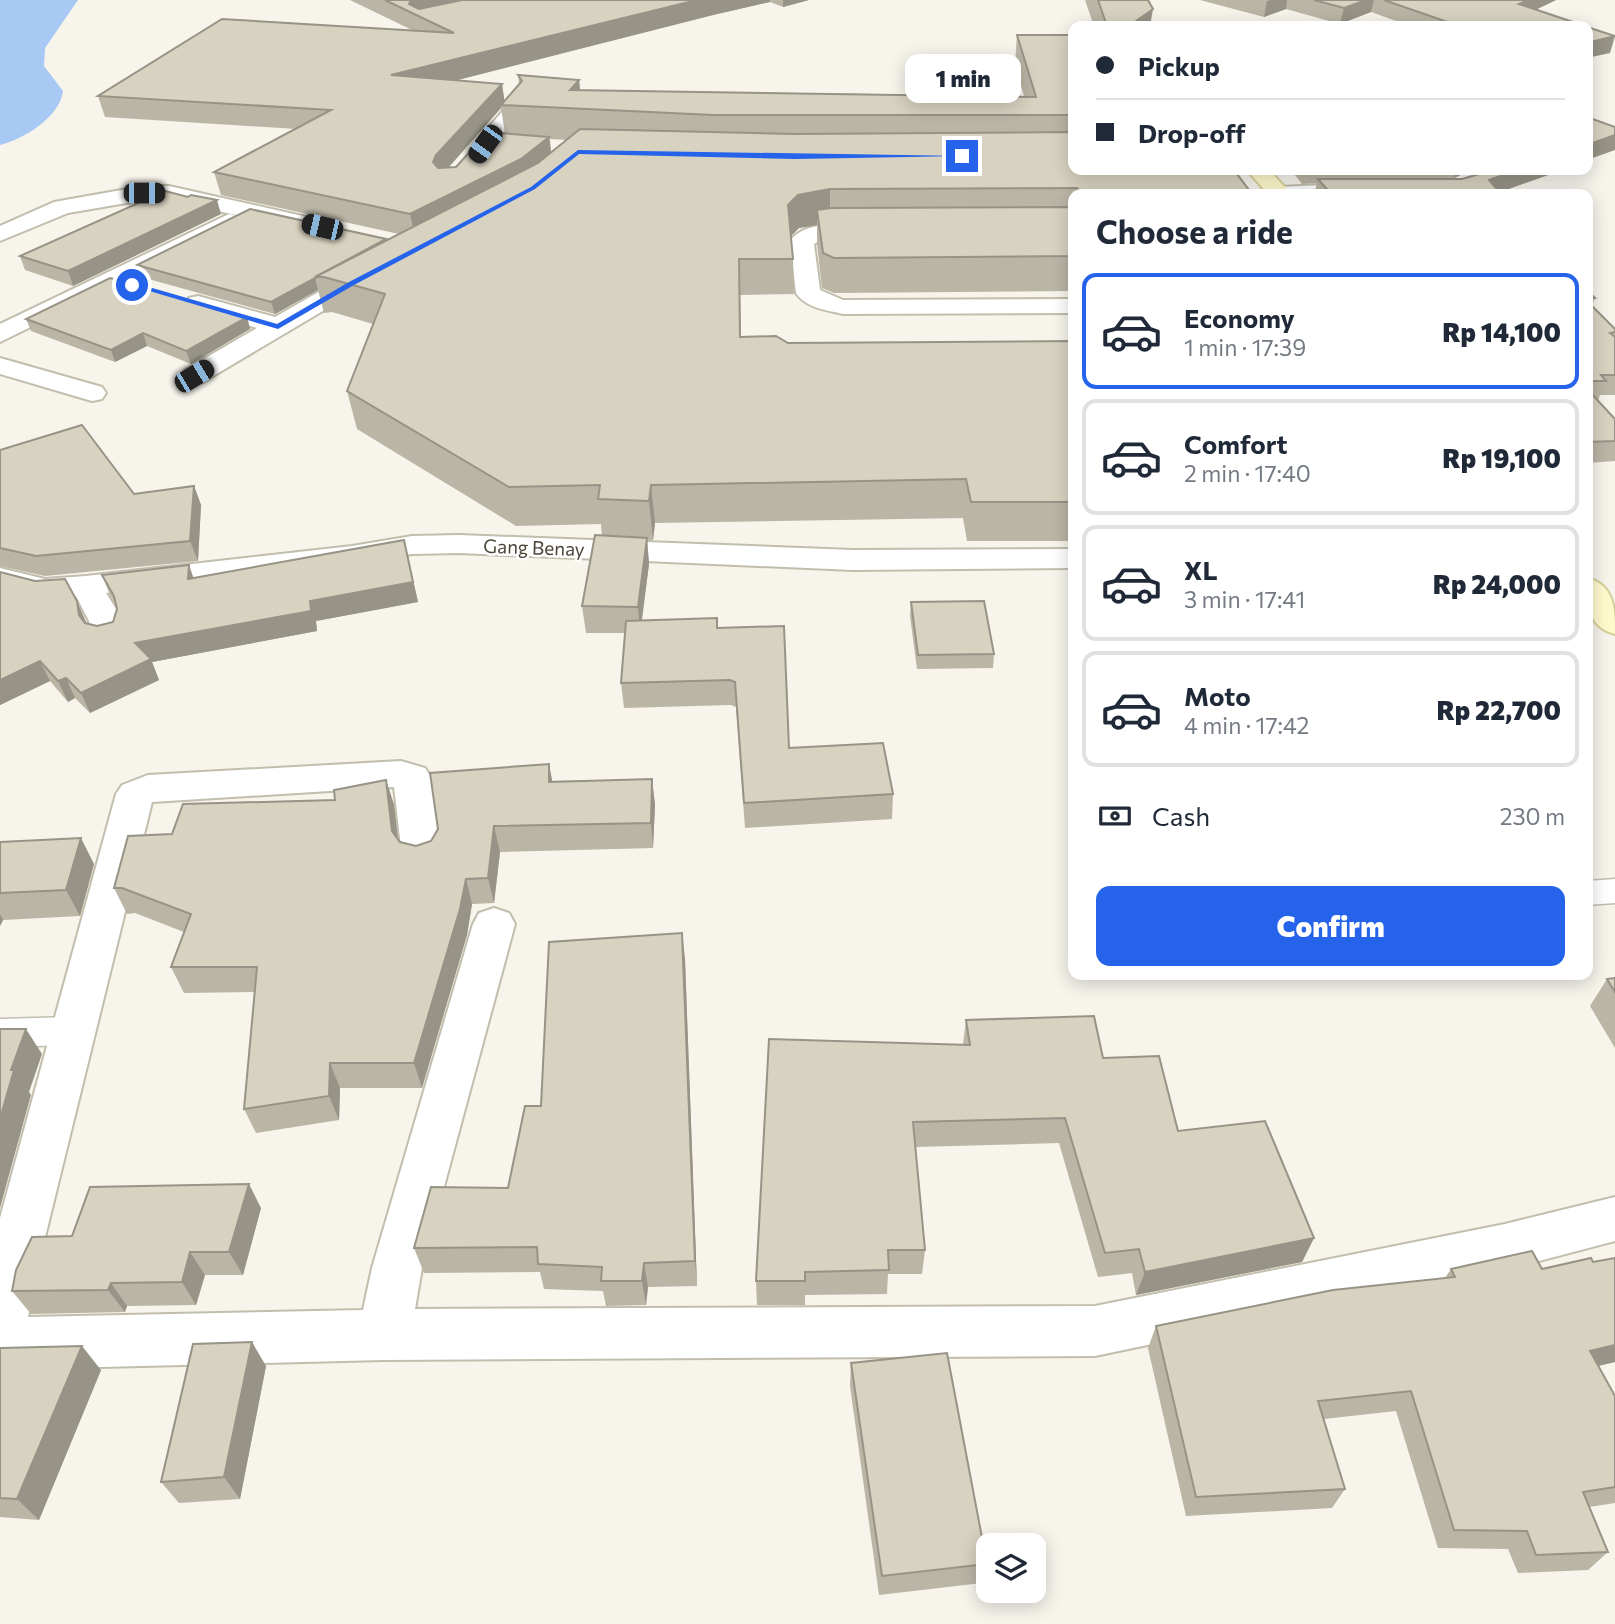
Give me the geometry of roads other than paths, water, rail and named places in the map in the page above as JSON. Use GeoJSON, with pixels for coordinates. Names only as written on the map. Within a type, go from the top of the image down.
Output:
{"type":"FeatureCollection","features":[{"type":"Feature","properties":{"kind":"street"},"geometry":{"type":"LineString","coordinates":[[488,150],[514,110]]}},
{"type":"Feature","properties":{"kind":"street"},"geometry":{"type":"LineString","coordinates":[[1262,175],[1275,189]]}},
{"type":"Feature","properties":{"kind":"street"},"geometry":{"type":"LineString","coordinates":[[0,234],[62,207],[144,193],[169,193],[314,225]]}},
{"type":"Feature","properties":{"kind":"street"},"geometry":{"type":"LineString","coordinates":[[0,334],[250,211]]}},
{"type":"Feature","properties":{"kind":"street"},"geometry":{"type":"LineString","coordinates":[[884,232],[830,232],[807,236],[802,241],[808,293],[823,302],[843,307],[1068,306]]}},
{"type":"Feature","properties":{"kind":"street"},"geometry":{"type":"LineString","coordinates":[[194,376],[384,266]]}},
{"type":"Feature","properties":{"kind":"street"},"geometry":{"type":"LineString","coordinates":[[112,279],[149,289]]}},
{"type":"Feature","properties":{"kind":"street"},"geometry":{"type":"LineString","coordinates":[[173,296],[278,326]]}},
{"type":"Feature","properties":{"kind":"street"},"geometry":{"type":"LineString","coordinates":[[0,366],[92,393]]}},
{"type":"Feature","properties":{"kind":"street","name":"Gang Benay"},"geometry":{"type":"LineString","coordinates":[[0,578],[45,589],[86,586],[412,545],[459,544],[853,560],[1068,558]]}},
{"type":"Feature","properties":{"kind":"street"},"geometry":{"type":"LineString","coordinates":[[86,586],[106,621],[107,634]]}},
{"type":"Feature","properties":{"kind":"street"},"geometry":{"type":"LineString","coordinates":[[1593,596],[1615,624]]}},
{"type":"Feature","properties":{"kind":"street"},"geometry":{"type":"LineString","coordinates":[[422,855],[412,777],[401,774],[148,788],[135,794],[71,1031],[8,1282],[1,1321],[5,1338],[18,1343],[384,1335],[1096,1331],[1505,1247],[1615,1219]]}},
{"type":"Feature","properties":{"kind":"street"},"geometry":{"type":"LineString","coordinates":[[384,1335],[397,1268],[494,924]]}},
{"type":"Feature","properties":{"kind":"lane"},"geometry":{"type":"LineString","coordinates":[[1593,893],[1615,891]]}},
{"type":"Feature","properties":{"kind":"lane"},"geometry":{"type":"LineString","coordinates":[[0,1033],[71,1031]]}},
{"type":"Feature","properties":{"kind":"water"},"geometry":{"type":"Polygon","coordinates":[[[0,0],[78,0],[45,48],[44,66],[63,91],[60,101],[39,126],[20,138],[0,145],[0,0]]]}}]}
